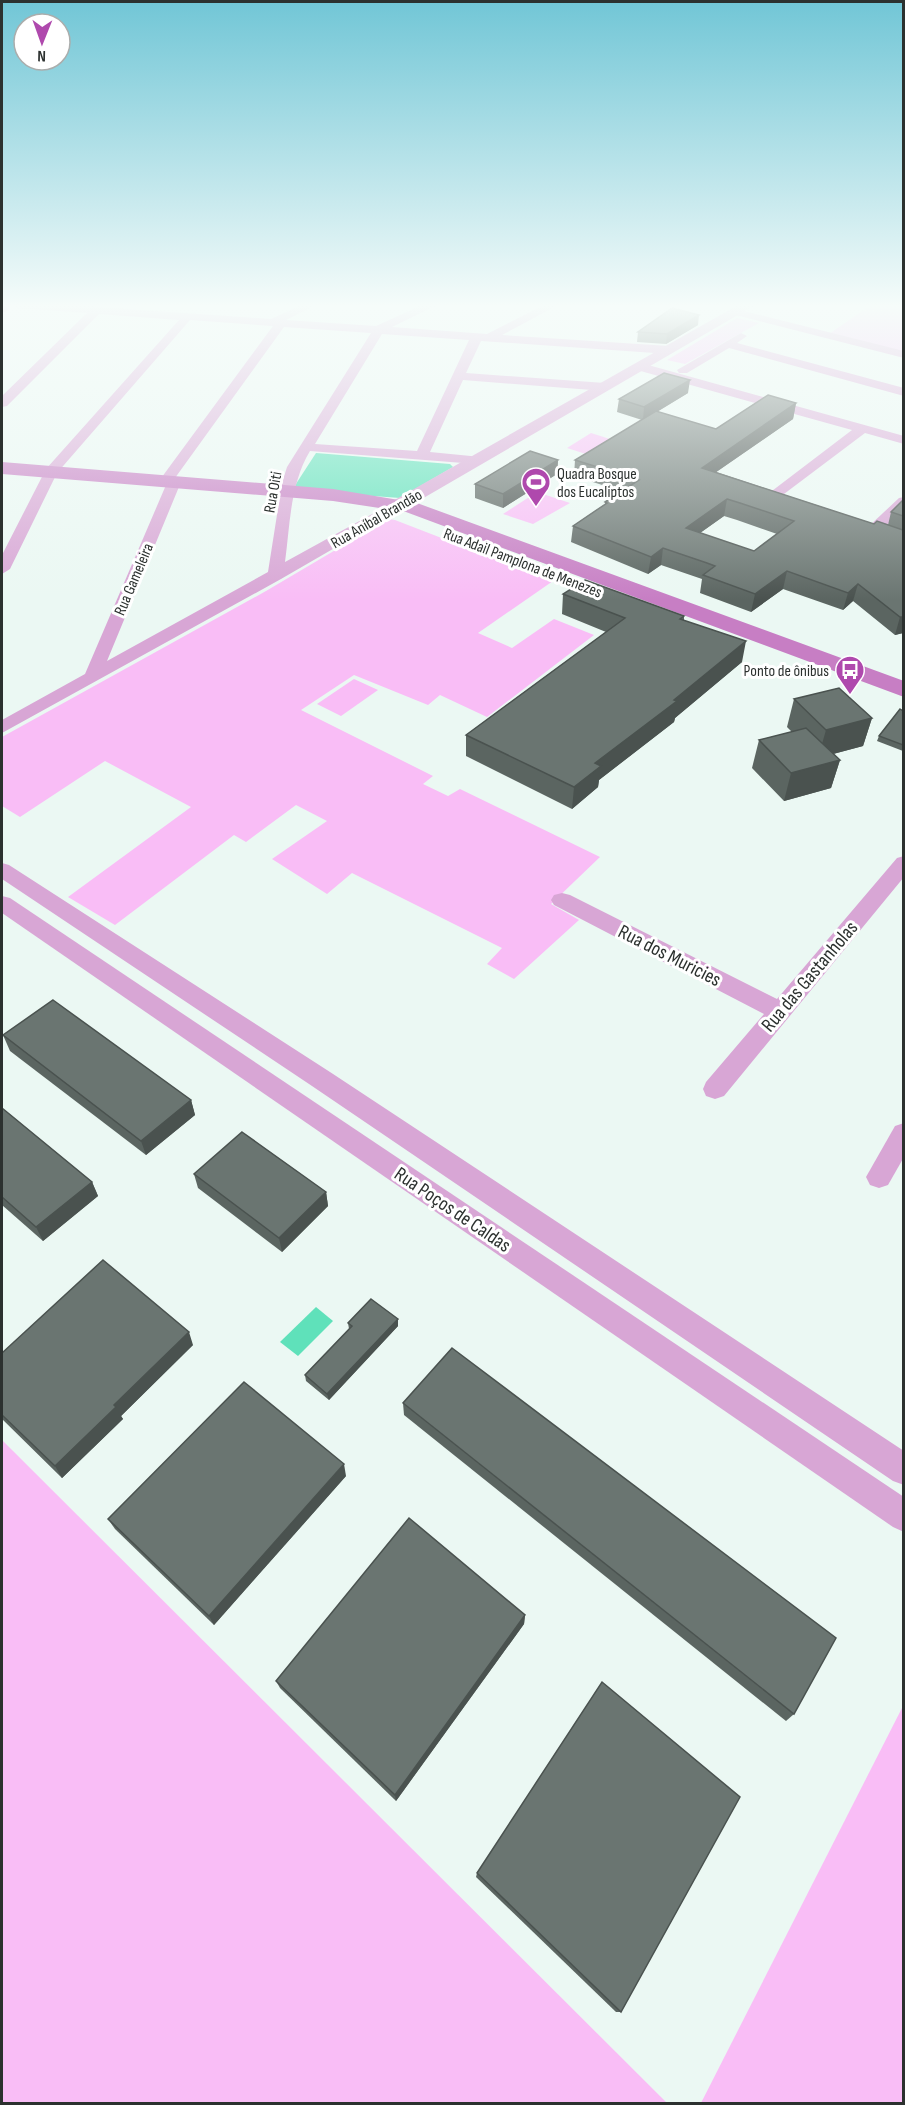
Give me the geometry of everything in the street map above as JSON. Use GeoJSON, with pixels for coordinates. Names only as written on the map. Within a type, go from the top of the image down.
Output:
{"type":"FeatureCollection","features":[{"type":"Feature","properties":{"kind":"main road","name":"Rua Adail Pamplona de Menezes"},"geometry":{"type":"LineString","coordinates":[[2,468],[289,490],[352,497],[390,506],[698,622],[903,690]]}},
{"type":"Feature","properties":{"kind":"main road","name":"Rua Adail Pamplona de Menezes"},"geometry":{"type":"LineString","coordinates":[[390,506],[508,556],[587,574],[903,706]]}},
{"type":"Feature","properties":{"kind":"street"},"geometry":{"type":"LineString","coordinates":[[2,569],[51,472],[111,403]]}},
{"type":"Feature","properties":{"kind":"street","name":"Rua Gameleira"},"geometry":{"type":"LineString","coordinates":[[92,677],[170,481],[195,436],[218,403]]}},
{"type":"Feature","properties":{"kind":"street","name":"Rua Oiti"},"geometry":{"type":"LineString","coordinates":[[275,576],[290,475],[333,403]]}},
{"type":"Feature","properties":{"kind":"street"},"geometry":{"type":"LineString","coordinates":[[422,455],[446,403]]}},
{"type":"Feature","properties":{"kind":"street","name":"Rua Aníbal Brandão"},"geometry":{"type":"LineString","coordinates":[[2,727],[275,576],[390,506],[576,403]]}},
{"type":"Feature","properties":{"kind":"street"},"geometry":{"type":"LineString","coordinates":[[792,403],[903,440]]}},
{"type":"Feature","properties":{"kind":"street"},"geometry":{"type":"LineString","coordinates":[[794,403],[857,425],[903,433]]}},
{"type":"Feature","properties":{"kind":"street"},"geometry":{"type":"LineString","coordinates":[[810,512],[773,500],[771,497],[857,425]]}},
{"type":"Feature","properties":{"kind":"street"},"geometry":{"type":"LineString","coordinates":[[306,447],[476,460]]}},
{"type":"Feature","properties":{"kind":"street"},"geometry":{"type":"LineString","coordinates":[[893,539],[866,530],[903,501]]}},
{"type":"Feature","properties":{"kind":"street","name":"Rua das Gastanholas"},"geometry":{"type":"LineString","coordinates":[[715,1089],[903,863]]}},
{"type":"Feature","properties":{"kind":"street","name":"Rua Poços de Caldas"},"geometry":{"type":"LineString","coordinates":[[2,870],[321,1079],[903,1470]]}},
{"type":"Feature","properties":{"kind":"street","name":"Rua dos Muricies"},"geometry":{"type":"LineString","coordinates":[[562,900],[779,1011]]}},
{"type":"Feature","properties":{"kind":"street","name":"Rua Poços de Caldas"},"geometry":{"type":"LineString","coordinates":[[2,903],[308,1109],[903,1516]]}},
{"type":"Feature","properties":{"kind":"street"},"geometry":{"type":"LineString","coordinates":[[879,1177],[903,1133]]}},
{"type":"Feature","properties":{"kind":"shaded area"},"geometry":{"type":"Polygon","coordinates":[[[591,433],[613,440],[589,455],[567,448],[591,433]]]}},
{"type":"Feature","properties":{"kind":"shaded area"},"geometry":{"type":"Polygon","coordinates":[[[316,453],[450,464],[453,467],[400,498],[292,490],[316,453]]]}},
{"type":"Feature","properties":{"kind":"shaded area","name":"Quadra Bosque dos Eucaliptos"},"geometry":{"type":"Polygon","coordinates":[[[537,492],[570,503],[533,524],[503,514],[537,492]]]}},
{"type":"Feature","properties":{"kind":"shaded area"},"geometry":{"type":"Polygon","coordinates":[[[388,519],[553,581],[478,633],[512,648],[554,619],[594,635],[487,717],[440,695],[428,705],[354,675],[301,710],[433,776],[423,784],[448,796],[460,789],[600,857],[551,904],[579,920],[514,979],[487,964],[502,948],[352,873],[327,894],[272,859],[327,821],[296,805],[246,842],[234,835],[115,925],[68,897],[191,807],[105,761],[20,817],[2,806],[2,737],[266,591],[388,519]]]}},
{"type":"Feature","properties":{"kind":"shaded area"},"geometry":{"type":"Polygon","coordinates":[[[354,679],[378,690],[341,716],[317,704],[354,679]]]}},
{"type":"Feature","properties":{"kind":"shaded area"},"geometry":{"type":"Polygon","coordinates":[[[316,1307],[333,1321],[298,1356],[280,1342],[316,1307]]]}},
{"type":"Feature","properties":{"kind":"shaded area"},"geometry":{"type":"Polygon","coordinates":[[[2,1440],[667,2103],[2,2103],[2,1440]]]}},
{"type":"Feature","properties":{"kind":"shaded area"},"geometry":{"type":"Polygon","coordinates":[[[903,1706],[903,2103],[701,2103],[903,1706]]]}},
{"type":"Feature","properties":{"kind":"building"},"geometry":{"type":"Polygon","coordinates":[[[632,403],[650,403],[644,407],[632,403]]]}},
{"type":"Feature","properties":{"kind":"building"},"geometry":{"type":"Polygon","coordinates":[[[755,403],[796,403],[702,468],[874,524],[877,521],[903,530],[903,617],[858,584],[848,593],[787,571],[755,594],[703,575],[715,566],[707,563],[663,548],[651,557],[573,526],[639,480],[575,460],[656,411],[716,429],[755,403]],[[727,499],[686,528],[754,551],[794,521],[727,499]]]}},
{"type":"Feature","properties":{"kind":"building"},"geometry":{"type":"Polygon","coordinates":[[[530,451],[558,460],[503,494],[475,484],[530,451]]]}},
{"type":"Feature","properties":{"kind":"building"},"geometry":{"type":"Polygon","coordinates":[[[903,500],[903,516],[891,512],[903,500]]]}},
{"type":"Feature","properties":{"kind":"building"},"geometry":{"type":"Polygon","coordinates":[[[585,580],[684,616],[680,619],[746,641],[674,700],[677,701],[595,763],[601,766],[574,787],[466,735],[625,618],[563,594],[585,580]]]}},
{"type":"Feature","properties":{"kind":"building"},"geometry":{"type":"Polygon","coordinates":[[[839,688],[872,718],[826,730],[794,699],[839,688]]]}},
{"type":"Feature","properties":{"kind":"building"},"geometry":{"type":"Polygon","coordinates":[[[900,709],[903,711],[903,745],[879,736],[900,709]]]}},
{"type":"Feature","properties":{"kind":"building"},"geometry":{"type":"Polygon","coordinates":[[[806,728],[840,760],[791,773],[759,740],[806,728]]]}},
{"type":"Feature","properties":{"kind":"building"},"geometry":{"type":"Polygon","coordinates":[[[53,1000],[191,1100],[141,1141],[3,1035],[53,1000]]]}},
{"type":"Feature","properties":{"kind":"building"},"geometry":{"type":"Polygon","coordinates":[[[2,1108],[92,1182],[36,1227],[2,1197],[2,1108]]]}},
{"type":"Feature","properties":{"kind":"building"},"geometry":{"type":"Polygon","coordinates":[[[242,1132],[326,1192],[279,1238],[194,1174],[242,1132]]]}},
{"type":"Feature","properties":{"kind":"building"},"geometry":{"type":"Polygon","coordinates":[[[103,1260],[189,1332],[55,1466],[2,1415],[2,1353],[103,1260]]]}},
{"type":"Feature","properties":{"kind":"building"},"geometry":{"type":"Polygon","coordinates":[[[371,1299],[398,1319],[327,1394],[305,1375],[352,1326],[348,1323],[371,1299]]]}},
{"type":"Feature","properties":{"kind":"building"},"geometry":{"type":"Polygon","coordinates":[[[452,1348],[836,1638],[794,1714],[403,1403],[452,1348]]]}},
{"type":"Feature","properties":{"kind":"building"},"geometry":{"type":"Polygon","coordinates":[[[244,1382],[344,1464],[209,1616],[108,1519],[244,1382]]]}},
{"type":"Feature","properties":{"kind":"building"},"geometry":{"type":"Polygon","coordinates":[[[409,1518],[525,1615],[395,1795],[276,1681],[409,1518]]]}},
{"type":"Feature","properties":{"kind":"building"},"geometry":{"type":"Polygon","coordinates":[[[602,1682],[740,1797],[621,2012],[477,1873],[602,1682]]]}},
{"type":"Feature","properties":{"kind":"place","name":"Quadra Bosque dos Eucaliptos"},"geometry":{"type":"Point","coordinates":[536,508]}},
{"type":"Feature","properties":{"kind":"place","name":"Ponto de ônibus"},"geometry":{"type":"Point","coordinates":[850,696]}}]}
